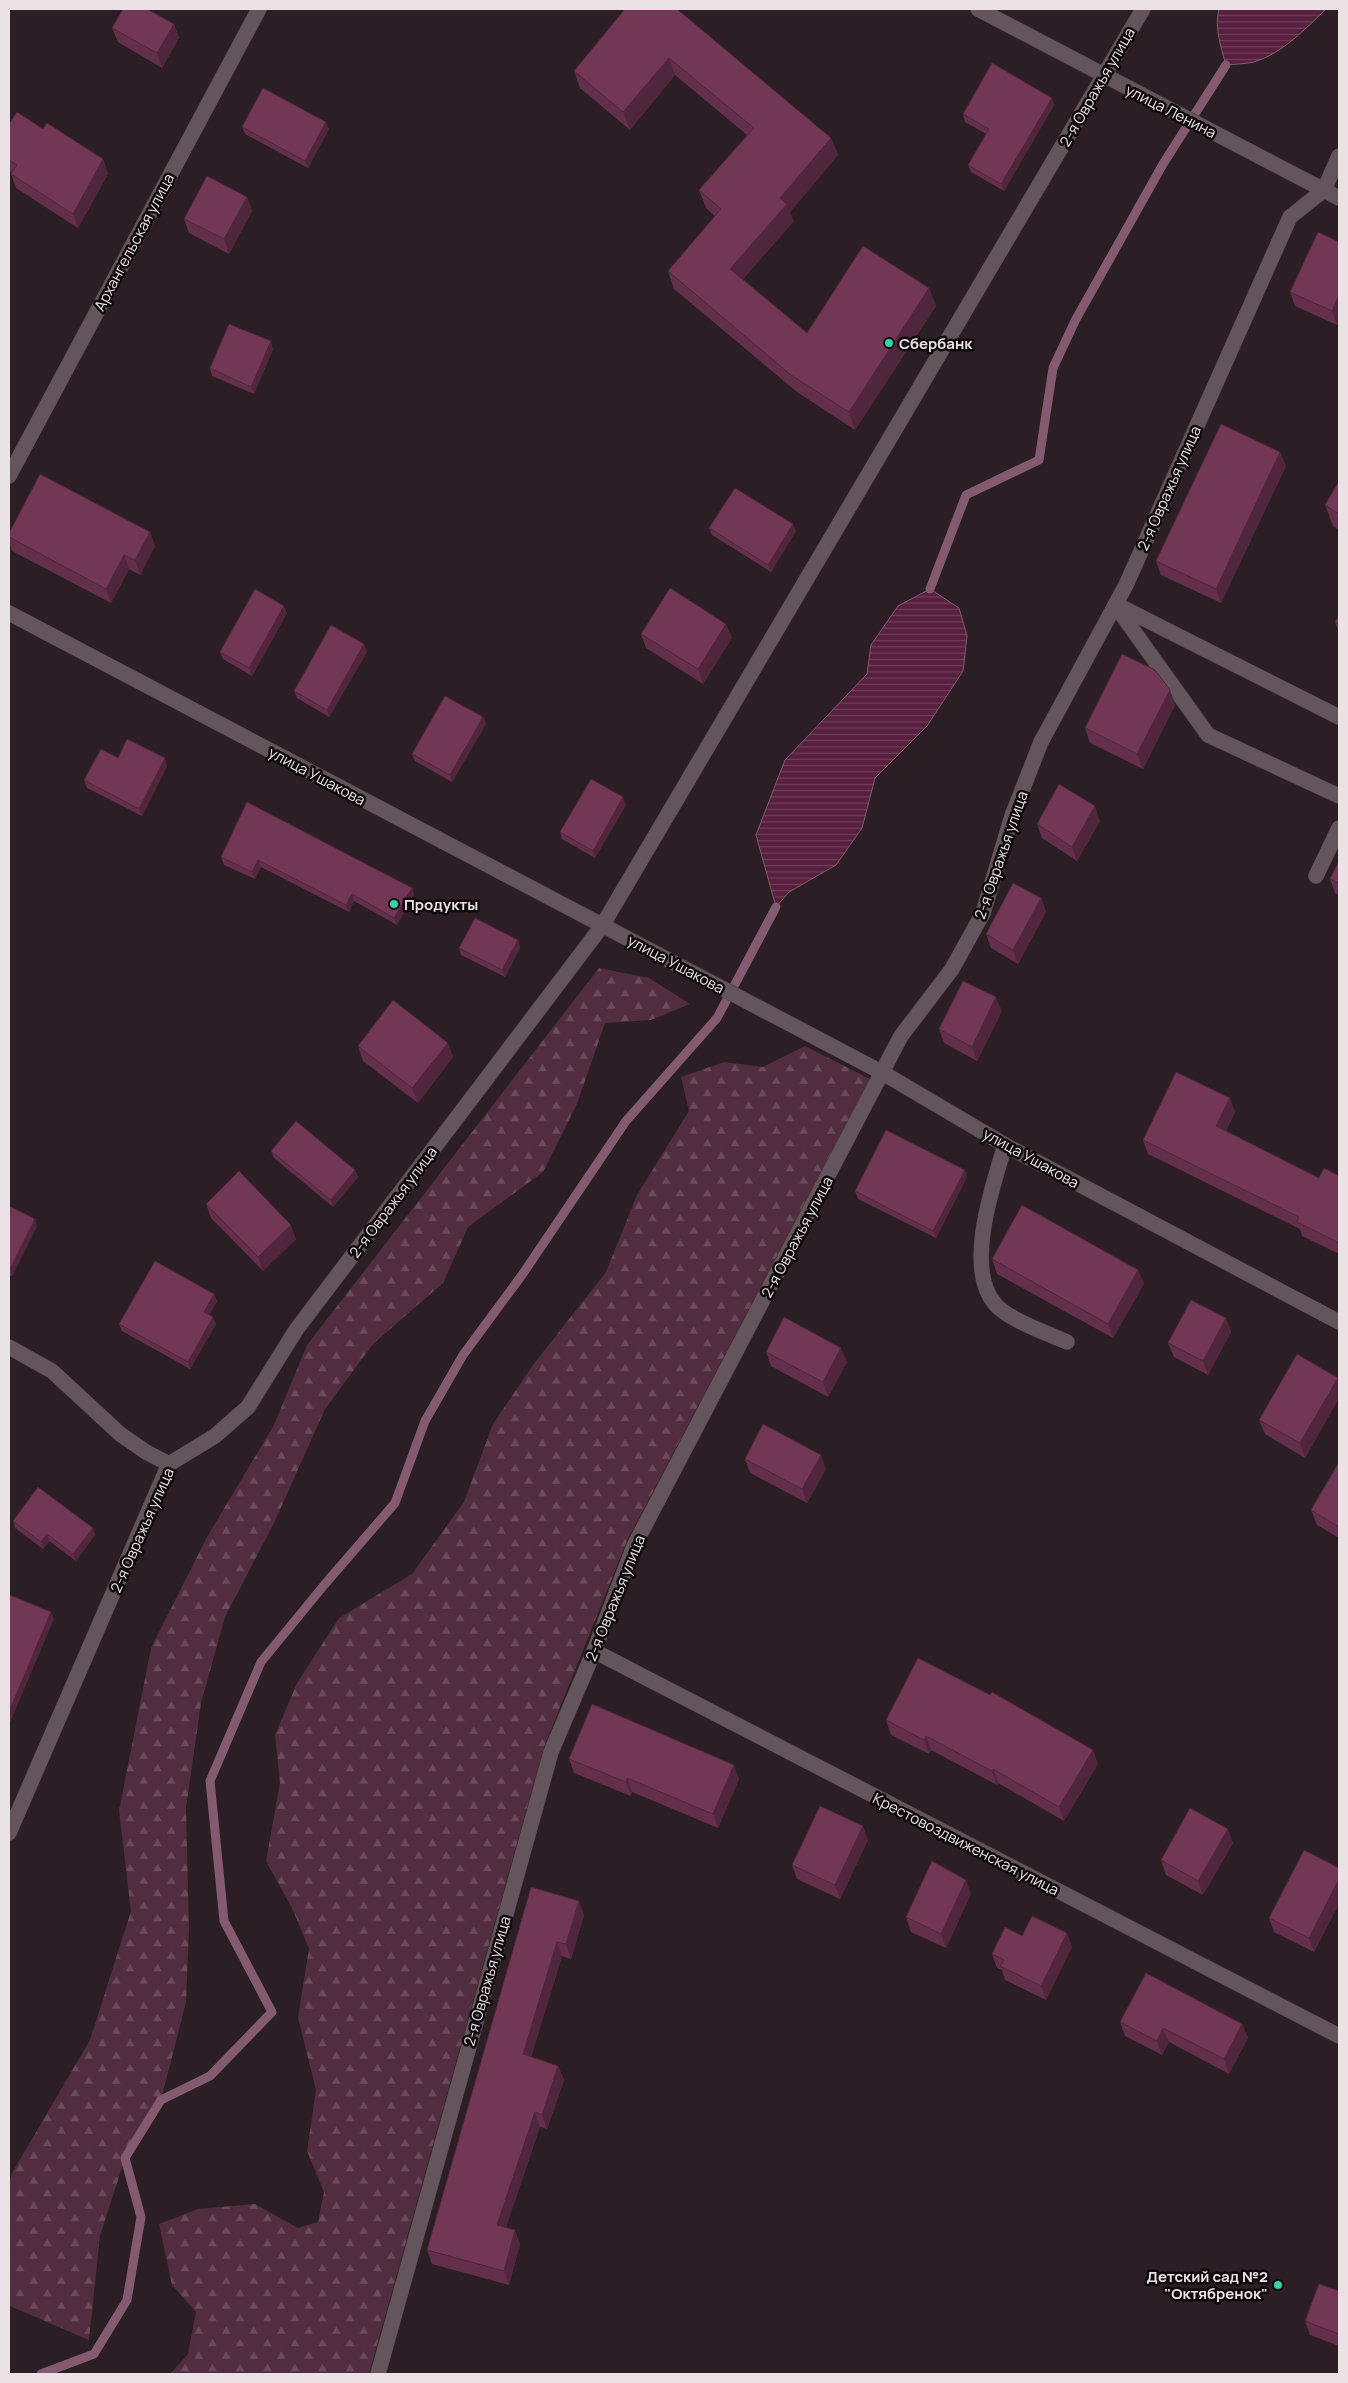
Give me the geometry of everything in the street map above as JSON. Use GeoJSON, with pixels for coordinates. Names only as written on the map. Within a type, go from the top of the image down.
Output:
{"type":"FeatureCollection","features":[{"type":"Feature","properties":{"kind":"street","name":"Архангельская улица"},"geometry":{"type":"LineString","coordinates":[[9,476],[259,9]]}},
{"type":"Feature","properties":{"kind":"street","name":"улица Ленина"},"geometry":{"type":"LineString","coordinates":[[978,9],[1104,77],[1339,198]]}},
{"type":"Feature","properties":{"kind":"street","name":"2-я Овражья улица"},"geometry":{"type":"LineString","coordinates":[[9,1833],[169,1464],[215,1436],[248,1407],[296,1330],[602,926],[1143,9]]}},
{"type":"Feature","properties":{"kind":"street","name":"2-я Овражья улица"},"geometry":{"type":"LineString","coordinates":[[378,2374],[551,1752],[594,1651],[634,1546],[901,1036],[952,969],[983,914],[1012,816],[1041,742],[1126,585],[1290,217],[1324,190],[1339,156]]}},
{"type":"Feature","properties":{"kind":"street"},"geometry":{"type":"LineString","coordinates":[[1115,604],[1339,717]]}},
{"type":"Feature","properties":{"kind":"street"},"geometry":{"type":"LineString","coordinates":[[1115,604],[1208,735],[1339,796]]}},
{"type":"Feature","properties":{"kind":"street","name":"улица Ушакова"},"geometry":{"type":"LineString","coordinates":[[9,613],[883,1073],[1004,1145],[1339,1322]]}},
{"type":"Feature","properties":{"kind":"street"},"geometry":{"type":"LineString","coordinates":[[1316,876],[1339,828]]}},
{"type":"Feature","properties":{"kind":"street"},"geometry":{"type":"LineString","coordinates":[[1004,1145],[989,1197],[984,1228],[981,1263],[986,1285],[996,1305],[1021,1321],[1067,1342]]}},
{"type":"Feature","properties":{"kind":"street"},"geometry":{"type":"LineString","coordinates":[[9,1347],[52,1371],[120,1434],[146,1452],[169,1464]]}},
{"type":"Feature","properties":{"kind":"street","name":"Крестовоздвиженская улица"},"geometry":{"type":"LineString","coordinates":[[594,1651],[1339,2036]]}},
{"type":"Feature","properties":{"kind":"green space"},"geometry":{"type":"Polygon","coordinates":[[[599,968],[649,978],[690,1004],[651,1020],[605,1023],[577,1104],[543,1172],[468,1227],[443,1283],[373,1344],[325,1409],[274,1523],[225,1617],[201,1703],[186,1808],[189,1928],[186,2002],[161,2100],[125,2158],[100,2236],[89,2340],[10,2306],[9,2183],[12,2173],[90,2040],[131,1911],[119,1811],[151,1648],[207,1537],[274,1425],[307,1345],[599,968]]]}},
{"type":"Feature","properties":{"kind":"green space"},"geometry":{"type":"Polygon","coordinates":[[[805,1046],[870,1079],[627,1541],[544,1747],[369,2374],[170,2374],[188,2354],[196,2312],[172,2285],[159,2224],[198,2209],[255,2204],[298,2228],[318,2222],[324,2192],[307,2151],[316,2090],[298,2017],[309,1949],[293,1910],[266,1861],[280,1783],[275,1735],[297,1683],[339,1618],[412,1574],[464,1502],[493,1424],[533,1365],[606,1272],[637,1195],[689,1111],[681,1077],[724,1062],[763,1067],[805,1046]]]}},
{"type":"Feature","properties":{"kind":"shaded area"},"geometry":{"type":"Polygon","coordinates":[[[1219,9],[1326,9],[1293,40],[1275,53],[1254,62],[1226,65],[1217,23],[1219,9]]]}},
{"type":"Feature","properties":{"kind":"shaded area"},"geometry":{"type":"Polygon","coordinates":[[[930,589],[959,608],[967,636],[963,671],[927,726],[875,778],[862,828],[836,865],[789,892],[776,907],[756,835],[785,760],[867,674],[871,645],[898,606],[930,589]]]}},
{"type":"Feature","properties":{"kind":"building"},"geometry":{"type":"Polygon","coordinates":[[[123,9],[147,9],[174,24],[157,53],[112,28],[123,9]]]}},
{"type":"Feature","properties":{"kind":"building"},"geometry":{"type":"Polygon","coordinates":[[[625,9],[677,9],[831,138],[780,198],[787,204],[730,269],[807,333],[863,246],[929,288],[849,412],[791,375],[668,271],[721,209],[699,190],[754,128],[669,58],[623,112],[574,71],[625,9]]]}},
{"type":"Feature","properties":{"kind":"building"},"geometry":{"type":"Polygon","coordinates":[[[992,63],[1052,98],[1001,184],[968,165],[989,129],[963,114],[992,63]]]}},
{"type":"Feature","properties":{"kind":"building"},"geometry":{"type":"Polygon","coordinates":[[[263,88],[326,122],[305,161],[242,127],[263,88]]]}},
{"type":"Feature","properties":{"kind":"building"},"geometry":{"type":"Polygon","coordinates":[[[17,112],[43,129],[47,123],[103,159],[73,214],[11,174],[17,165],[9,160],[9,124],[17,112]]]}},
{"type":"Feature","properties":{"kind":"building"},"geometry":{"type":"Polygon","coordinates":[[[207,176],[247,197],[224,239],[184,219],[207,176]]]}},
{"type":"Feature","properties":{"kind":"building"},"geometry":{"type":"Polygon","coordinates":[[[1318,232],[1339,242],[1339,295],[1332,311],[1290,292],[1318,232]]]}},
{"type":"Feature","properties":{"kind":"building"},"geometry":{"type":"Polygon","coordinates":[[[229,324],[271,341],[251,387],[210,368],[229,324]]]}},
{"type":"Feature","properties":{"kind":"building"},"geometry":{"type":"Polygon","coordinates":[[[1221,424],[1280,452],[1216,589],[1156,561],[1221,424]]]}},
{"type":"Feature","properties":{"kind":"building"},"geometry":{"type":"Polygon","coordinates":[[[40,474],[150,532],[135,560],[124,555],[106,589],[9,537],[9,533],[40,474]]]}},
{"type":"Feature","properties":{"kind":"building"},"geometry":{"type":"Polygon","coordinates":[[[1339,481],[1339,514],[1325,505],[1339,481]]]}},
{"type":"Feature","properties":{"kind":"building"},"geometry":{"type":"Polygon","coordinates":[[[735,488],[793,524],[768,565],[709,528],[735,488]]]}},
{"type":"Feature","properties":{"kind":"building"},"geometry":{"type":"Polygon","coordinates":[[[670,588],[726,624],[698,669],[641,634],[670,588]]]}},
{"type":"Feature","properties":{"kind":"building"},"geometry":{"type":"Polygon","coordinates":[[[255,589],[284,606],[249,668],[220,652],[255,589]]]}},
{"type":"Feature","properties":{"kind":"building"},"geometry":{"type":"Polygon","coordinates":[[[1339,615],[1339,624],[1335,622],[1339,615]]]}},
{"type":"Feature","properties":{"kind":"building"},"geometry":{"type":"Polygon","coordinates":[[[331,625],[364,644],[327,710],[294,691],[331,625]]]}},
{"type":"Feature","properties":{"kind":"building"},"geometry":{"type":"Polygon","coordinates":[[[1122,654],[1155,670],[1170,690],[1137,754],[1085,728],[1122,654]]]}},
{"type":"Feature","properties":{"kind":"building"},"geometry":{"type":"Polygon","coordinates":[[[445,696],[483,717],[450,775],[412,754],[445,696]]]}},
{"type":"Feature","properties":{"kind":"building"},"geometry":{"type":"Polygon","coordinates":[[[127,739],[165,758],[139,809],[84,780],[101,749],[118,758],[127,739]]]}},
{"type":"Feature","properties":{"kind":"building"},"geometry":{"type":"Polygon","coordinates":[[[591,779],[623,797],[593,851],[560,832],[591,779]]]}},
{"type":"Feature","properties":{"kind":"building"},"geometry":{"type":"Polygon","coordinates":[[[1059,784],[1095,806],[1072,847],[1037,824],[1059,784]]]}},
{"type":"Feature","properties":{"kind":"building"},"geometry":{"type":"Polygon","coordinates":[[[247,802],[412,888],[394,918],[352,894],[346,905],[258,860],[252,872],[221,857],[247,802]]]}},
{"type":"Feature","properties":{"kind":"building"},"geometry":{"type":"Polygon","coordinates":[[[1339,861],[1339,883],[1330,879],[1339,861]]]}},
{"type":"Feature","properties":{"kind":"building"},"geometry":{"type":"Polygon","coordinates":[[[1013,883],[1041,898],[1013,950],[986,934],[1013,883]]]}},
{"type":"Feature","properties":{"kind":"building"},"geometry":{"type":"Polygon","coordinates":[[[475,918],[518,940],[502,970],[459,948],[475,918]]]}},
{"type":"Feature","properties":{"kind":"building"},"geometry":{"type":"Polygon","coordinates":[[[963,981],[996,997],[972,1047],[939,1029],[963,981]]]}},
{"type":"Feature","properties":{"kind":"building"},"geometry":{"type":"Polygon","coordinates":[[[393,1000],[448,1043],[412,1088],[358,1046],[393,1000]]]}},
{"type":"Feature","properties":{"kind":"building"},"geometry":{"type":"Polygon","coordinates":[[[1176,1072],[1230,1098],[1216,1126],[1319,1178],[1324,1168],[1339,1176],[1339,1243],[1297,1222],[1299,1217],[1143,1140],[1176,1072]]]}},
{"type":"Feature","properties":{"kind":"building"},"geometry":{"type":"Polygon","coordinates":[[[296,1121],[355,1170],[331,1200],[271,1151],[296,1121]]]}},
{"type":"Feature","properties":{"kind":"building"},"geometry":{"type":"Polygon","coordinates":[[[886,1130],[965,1170],[933,1231],[855,1191],[886,1130]]]}},
{"type":"Feature","properties":{"kind":"building"},"geometry":{"type":"Polygon","coordinates":[[[239,1171],[291,1225],[258,1257],[206,1204],[239,1171]]]}},
{"type":"Feature","properties":{"kind":"building"},"geometry":{"type":"Polygon","coordinates":[[[1022,1205],[1138,1270],[1108,1324],[992,1259],[1022,1205]]]}},
{"type":"Feature","properties":{"kind":"building"},"geometry":{"type":"Polygon","coordinates":[[[9,1206],[35,1219],[10,1269],[9,1269],[9,1206]]]}},
{"type":"Feature","properties":{"kind":"building"},"geometry":{"type":"Polygon","coordinates":[[[155,1261],[214,1294],[204,1312],[213,1317],[188,1362],[119,1324],[155,1261]]]}},
{"type":"Feature","properties":{"kind":"building"},"geometry":{"type":"Polygon","coordinates":[[[1191,1300],[1226,1318],[1203,1361],[1168,1343],[1191,1300]]]}},
{"type":"Feature","properties":{"kind":"building"},"geometry":{"type":"Polygon","coordinates":[[[784,1317],[841,1348],[823,1382],[766,1352],[784,1317]]]}},
{"type":"Feature","properties":{"kind":"building"},"geometry":{"type":"Polygon","coordinates":[[[1297,1354],[1338,1378],[1300,1443],[1259,1420],[1297,1354]]]}},
{"type":"Feature","properties":{"kind":"building"},"geometry":{"type":"Polygon","coordinates":[[[763,1424],[821,1455],[802,1489],[745,1459],[763,1424]]]}},
{"type":"Feature","properties":{"kind":"building"},"geometry":{"type":"Polygon","coordinates":[[[1339,1462],[1339,1527],[1311,1510],[1339,1462]]]}},
{"type":"Feature","properties":{"kind":"building"},"geometry":{"type":"Polygon","coordinates":[[[38,1487],[93,1528],[73,1554],[47,1534],[41,1542],[13,1521],[38,1487]]]}},
{"type":"Feature","properties":{"kind":"building"},"geometry":{"type":"Polygon","coordinates":[[[10,1595],[51,1612],[9,1712],[9,1598],[10,1595]]]}},
{"type":"Feature","properties":{"kind":"building"},"geometry":{"type":"Polygon","coordinates":[[[918,1658],[990,1695],[992,1692],[1093,1750],[1059,1807],[993,1769],[992,1771],[926,1736],[924,1740],[886,1720],[918,1658]]]}},
{"type":"Feature","properties":{"kind":"building"},"geometry":{"type":"Polygon","coordinates":[[[592,1704],[734,1765],[713,1814],[627,1778],[626,1782],[569,1759],[592,1704]]]}},
{"type":"Feature","properties":{"kind":"building"},"geometry":{"type":"Polygon","coordinates":[[[820,1806],[863,1826],[835,1885],[792,1865],[820,1806]]]}},
{"type":"Feature","properties":{"kind":"building"},"geometry":{"type":"Polygon","coordinates":[[[1190,1808],[1228,1829],[1198,1881],[1161,1860],[1190,1808]]]}},
{"type":"Feature","properties":{"kind":"building"},"geometry":{"type":"Polygon","coordinates":[[[1304,1850],[1339,1868],[1339,1879],[1309,1938],[1269,1918],[1304,1850]]]}},
{"type":"Feature","properties":{"kind":"building"},"geometry":{"type":"Polygon","coordinates":[[[932,1861],[966,1880],[941,1934],[906,1917],[932,1861]]]}},
{"type":"Feature","properties":{"kind":"building"},"geometry":{"type":"Polygon","coordinates":[[[531,1887],[579,1901],[566,1944],[557,1942],[523,2054],[558,2066],[542,2115],[535,2112],[497,2225],[515,2230],[504,2271],[427,2250],[531,1887]]]}},
{"type":"Feature","properties":{"kind":"building"},"geometry":{"type":"Polygon","coordinates":[[[1032,1916],[1067,1933],[1041,1986],[1000,1966],[1004,1960],[992,1954],[1005,1927],[1022,1936],[1032,1916]]]}},
{"type":"Feature","properties":{"kind":"building"},"geometry":{"type":"Polygon","coordinates":[[[1146,1973],[1242,2024],[1224,2059],[1163,2028],[1157,2041],[1120,2022],[1146,1973]]]}},
{"type":"Feature","properties":{"kind":"building"},"geometry":{"type":"Polygon","coordinates":[[[1319,2284],[1339,2291],[1339,2334],[1305,2321],[1319,2284]]]}},
{"type":"Feature","properties":{"kind":"waterway"},"geometry":{"type":"LineString","coordinates":[[930,589],[966,495],[1039,460],[1053,368],[1076,319],[1163,164],[1226,65]]}},
{"type":"Feature","properties":{"kind":"waterway"},"geometry":{"type":"LineString","coordinates":[[41,2374],[94,2354],[127,2300],[141,2217],[125,2158],[161,2100],[210,2076],[272,2012],[224,1921],[210,1781],[261,1662],[395,1503],[425,1421],[463,1355],[522,1275],[626,1121],[717,1018],[776,907]]}},
{"type":"Feature","properties":{"kind":"place","name":"Сбербанк"},"geometry":{"type":"Point","coordinates":[889,343]}},
{"type":"Feature","properties":{"kind":"place","name":"Продукты"},"geometry":{"type":"Point","coordinates":[394,904]}},
{"type":"Feature","properties":{"kind":"place","name":"Детский сад №2 \"Октябренок\""},"geometry":{"type":"Point","coordinates":[1278,2285]}}]}
